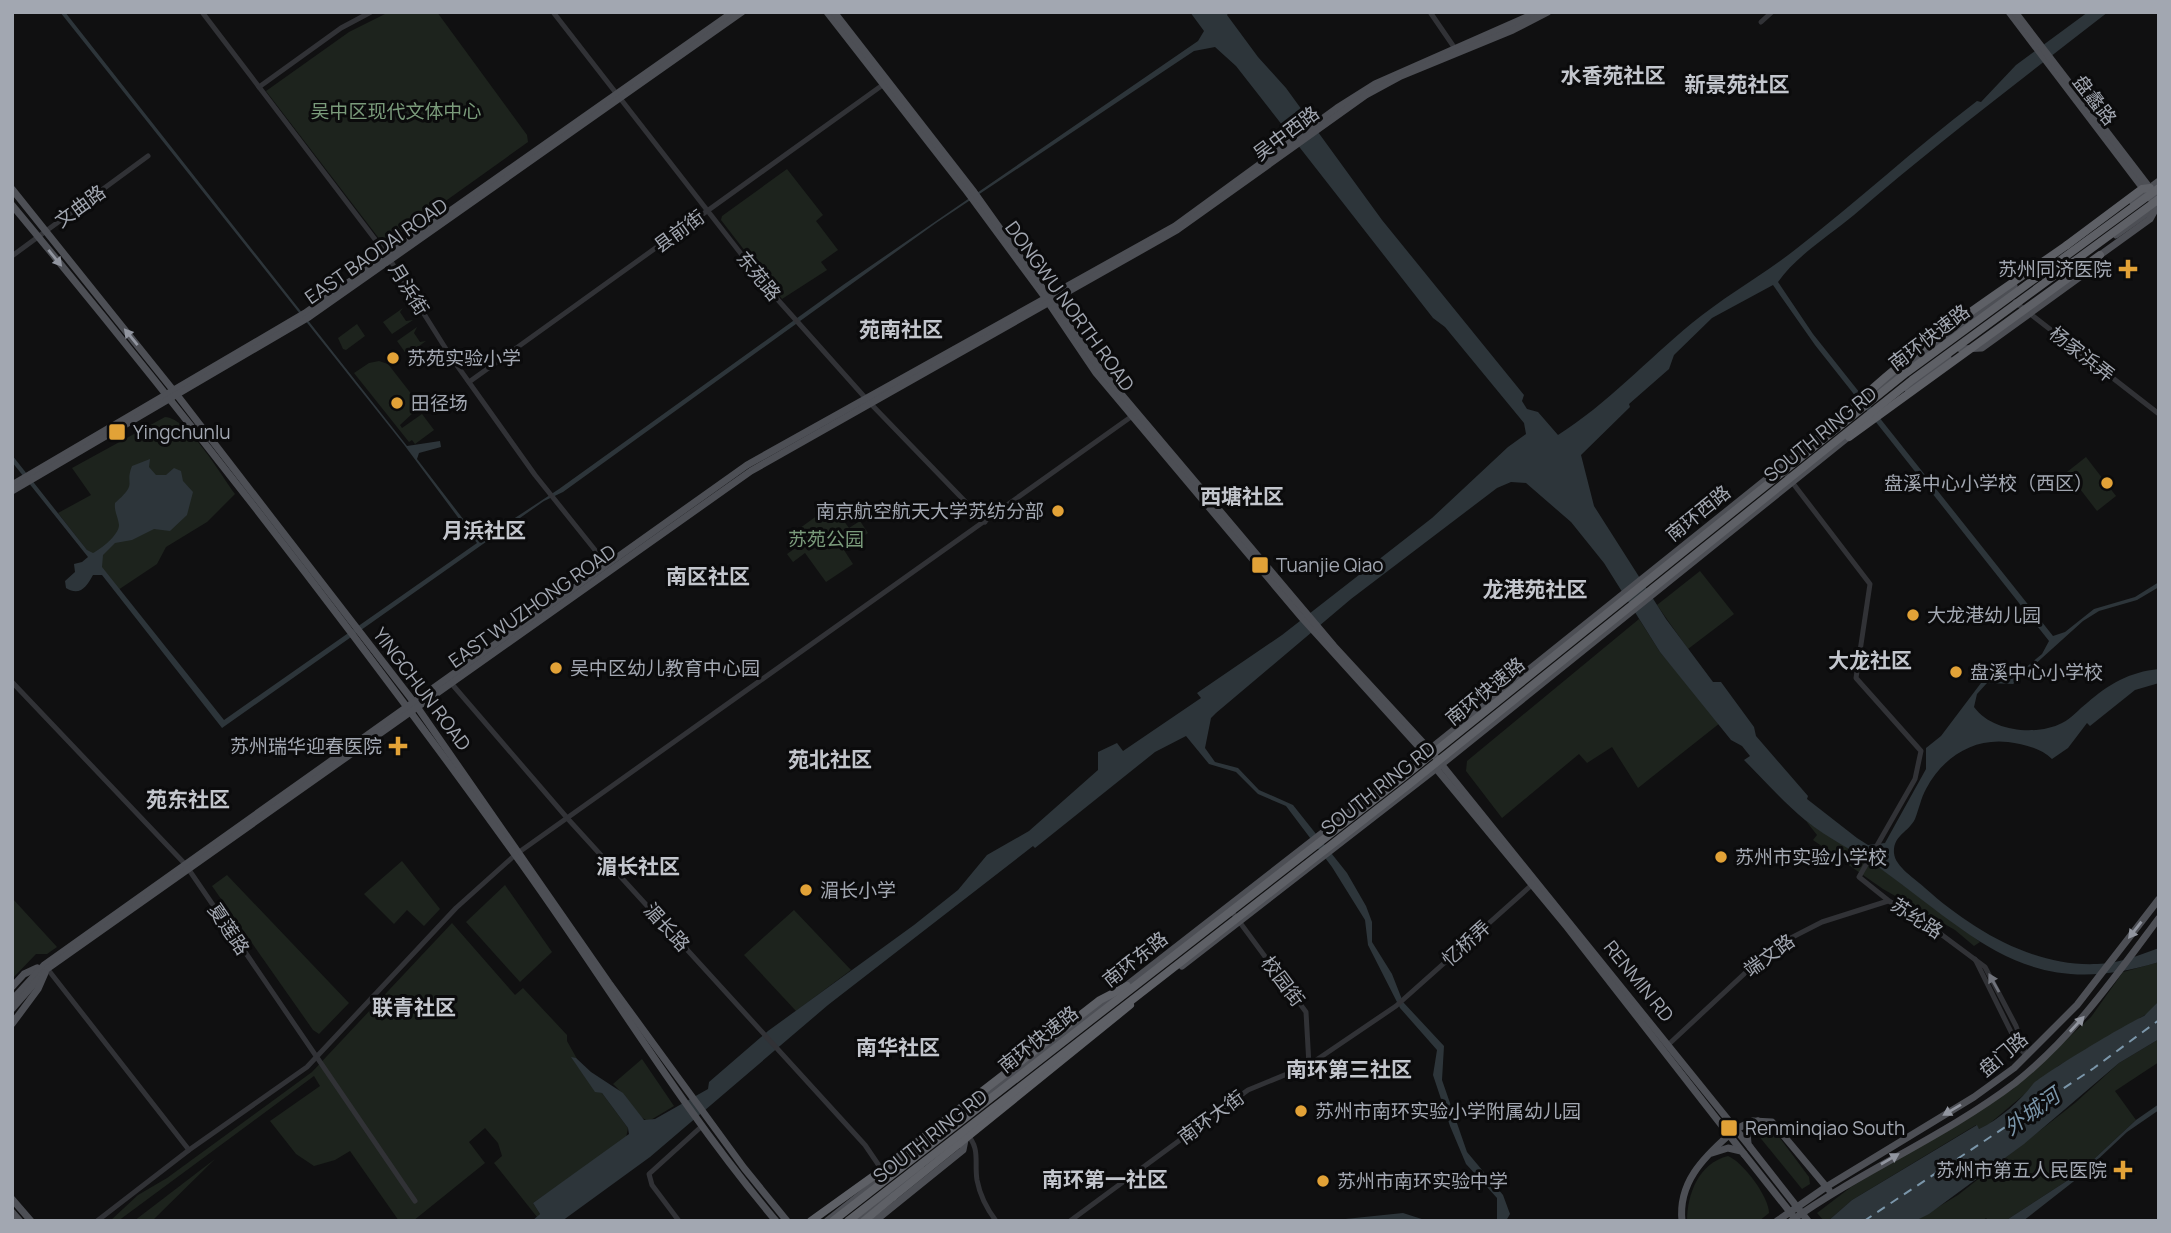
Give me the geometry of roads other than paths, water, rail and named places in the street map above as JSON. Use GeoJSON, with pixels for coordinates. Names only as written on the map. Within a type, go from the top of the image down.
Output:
{"type":"FeatureCollection","features":[{"type":"Feature","properties":{"kind":"highway"},"geometry":{"type":"LineString","coordinates":[[1816,451],[1852,406],[1901,367],[2067,245],[2154,197]]}},
{"type":"Feature","properties":{"kind":"highway","name":"南环快速路"},"geometry":{"type":"LineString","coordinates":[[1816,451],[1938,349],[2154,197]]}},
{"type":"Feature","properties":{"kind":"highway"},"geometry":{"type":"LineString","coordinates":[[1816,451],[1868,425],[2099,256]]}},
{"type":"Feature","properties":{"kind":"highway","name":"SOUTH RING RD"},"geometry":{"type":"LineString","coordinates":[[848,1221],[1151,978],[1407,786],[1816,451]]}},
{"type":"Feature","properties":{"kind":"highway"},"geometry":{"type":"LineString","coordinates":[[811,1221],[882,1170],[1100,1000],[1151,978]]}},
{"type":"Feature","properties":{"kind":"highway"},"geometry":{"type":"LineString","coordinates":[[864,1221],[1116,1019],[1151,978]]}},
{"type":"Feature","properties":{"kind":"highway","name":"南环快速路"},"geometry":{"type":"LineString","coordinates":[[833,1221],[1151,978]]}},
{"type":"Feature","properties":{"kind":"main road","name":"EAST BAODAI ROAD"},"geometry":{"type":"LineString","coordinates":[[618,97],[733,12]]}},
{"type":"Feature","properties":{"kind":"main road","name":"EAST BAODAI ROAD"},"geometry":{"type":"LineString","coordinates":[[14,487],[304,317],[742,12]]}},
{"type":"Feature","properties":{"kind":"main road","name":"DONGWU NORTH ROAD"},"geometry":{"type":"LineString","coordinates":[[827,12],[886,82]]}},
{"type":"Feature","properties":{"kind":"main road","name":"DONGWU NORTH ROAD"},"geometry":{"type":"LineString","coordinates":[[834,12],[1135,414],[1304,616],[1439,766]]}},
{"type":"Feature","properties":{"kind":"main road","name":"吴中西路"},"geometry":{"type":"LineString","coordinates":[[1049,298],[1177,230],[1318,126],[1377,88],[1538,12]]}},
{"type":"Feature","properties":{"kind":"main road","name":"吴中西路"},"geometry":{"type":"LineString","coordinates":[[1457,51],[1548,12]]}},
{"type":"Feature","properties":{"kind":"main road","name":"盘蠡路"},"geometry":{"type":"LineString","coordinates":[[2009,12],[2154,197]]}},
{"type":"Feature","properties":{"kind":"main road","name":"盘蠡路"},"geometry":{"type":"LineString","coordinates":[[2015,12],[2030,37]]}},
{"type":"Feature","properties":{"kind":"main road","name":"南环西路"},"geometry":{"type":"LineString","coordinates":[[1439,766],[1870,419],[2131,225],[2134,214],[2154,197],[2159,181]]}},
{"type":"Feature","properties":{"kind":"main road","name":"YINGCHUN ROAD"},"geometry":{"type":"LineString","coordinates":[[12,189],[175,393],[412,706],[518,853],[614,1002],[700,1116],[787,1221]]}},
{"type":"Feature","properties":{"kind":"main road","name":"南环西路"},"geometry":{"type":"LineString","coordinates":[[1427,751],[1860,404],[2006,292],[2154,197]]}},
{"type":"Feature","properties":{"kind":"main road"},"geometry":{"type":"LineString","coordinates":[[1961,349],[1982,348],[2091,269],[2099,256],[2150,219],[2154,197]]}},
{"type":"Feature","properties":{"kind":"main road","name":"YINGCHUN ROAD"},"geometry":{"type":"LineString","coordinates":[[12,205],[356,633]]}},
{"type":"Feature","properties":{"kind":"main road","name":"EAST WUZHONG ROAD"},"geometry":{"type":"LineString","coordinates":[[412,706],[450,683],[737,472],[1049,298]]}},
{"type":"Feature","properties":{"kind":"main road","name":"EAST WUZHONG ROAD"},"geometry":{"type":"LineString","coordinates":[[46,967],[609,567]]}},
{"type":"Feature","properties":{"kind":"main road","name":"南环东路"},"geometry":{"type":"LineString","coordinates":[[827,1221],[1427,751]]}},
{"type":"Feature","properties":{"kind":"main road","name":"南环东路"},"geometry":{"type":"LineString","coordinates":[[856,1221],[1439,766]]}},
{"type":"Feature","properties":{"kind":"main road","name":"RENMIN RD"},"geometry":{"type":"LineString","coordinates":[[1439,766],[1670,1044],[1733,1132]]}},
{"type":"Feature","properties":{"kind":"main road","name":"RENMIN RD"},"geometry":{"type":"LineString","coordinates":[[1535,883],[1747,1150],[1797,1221]]}},
{"type":"Feature","properties":{"kind":"main road","name":"盘门路"},"geometry":{"type":"LineString","coordinates":[[1829,1190],[1973,1097],[2027,1056],[2092,986],[2159,899]]}},
{"type":"Feature","properties":{"kind":"main road","name":"盘门路"},"geometry":{"type":"LineString","coordinates":[[1829,1190],[1982,1105],[2036,1065],[2076,1026],[2159,918]]}},
{"type":"Feature","properties":{"kind":"main road"},"geometry":{"type":"LineString","coordinates":[[12,987],[24,974],[46,967]]}},
{"type":"Feature","properties":{"kind":"main road"},"geometry":{"type":"LineString","coordinates":[[12,1000],[46,967]]}},
{"type":"Feature","properties":{"kind":"main road"},"geometry":{"type":"LineString","coordinates":[[12,1009],[46,967]]}},
{"type":"Feature","properties":{"kind":"main road"},"geometry":{"type":"LineString","coordinates":[[12,1024],[38,989],[46,967]]}},
{"type":"Feature","properties":{"kind":"main road"},"geometry":{"type":"LineString","coordinates":[[2027,1056],[2036,1065]]}},
{"type":"Feature","properties":{"kind":"main road"},"geometry":{"type":"LineString","coordinates":[[882,1170],[1002,1072],[1012,1065],[1027,1063]]}},
{"type":"Feature","properties":{"kind":"main road","name":"YINGCHUN ROAD"},"geometry":{"type":"LineString","coordinates":[[700,1116],[702,1126],[776,1221]]}},
{"type":"Feature","properties":{"kind":"main road"},"geometry":{"type":"LineString","coordinates":[[1682,1221],[1686,1186],[1706,1157],[1733,1132],[1763,1119]]}},
{"type":"Feature","properties":{"kind":"main road"},"geometry":{"type":"LineString","coordinates":[[1763,1119],[1780,1128],[1829,1190]]}},
{"type":"Feature","properties":{"kind":"main road"},"geometry":{"type":"LineString","coordinates":[[1706,1157],[1728,1147],[1747,1150],[1747,1133],[1763,1119]]}},
{"type":"Feature","properties":{"kind":"main road"},"geometry":{"type":"LineString","coordinates":[[875,1221],[963,1150],[967,1134]]}},
{"type":"Feature","properties":{"kind":"main road","name":"RENMIN RD"},"geometry":{"type":"LineString","coordinates":[[1747,1150],[1808,1221]]}},
{"type":"Feature","properties":{"kind":"main road"},"geometry":{"type":"LineString","coordinates":[[1777,1221],[1829,1190]]}},
{"type":"Feature","properties":{"kind":"main road"},"geometry":{"type":"LineString","coordinates":[[1791,1221],[1829,1190]]}},
{"type":"Feature","properties":{"kind":"main road"},"geometry":{"type":"LineString","coordinates":[[12,1199],[31,1221]]}},
{"type":"Feature","properties":{"kind":"main road"},"geometry":{"type":"LineString","coordinates":[[12,1212],[20,1221]]}},
{"type":"Feature","properties":{"kind":"street","name":"月浜街"},"geometry":{"type":"LineString","coordinates":[[202,12],[389,258],[469,382],[554,500],[609,567]]}},
{"type":"Feature","properties":{"kind":"street"},"geometry":{"type":"LineString","coordinates":[[259,87],[341,28],[371,12]]}},
{"type":"Feature","properties":{"kind":"street","name":"东苑路"},"geometry":{"type":"LineString","coordinates":[[553,12],[707,211],[802,328],[867,400],[985,522]]}},
{"type":"Feature","properties":{"kind":"street"},"geometry":{"type":"LineString","coordinates":[[1430,12],[1457,51]]}},
{"type":"Feature","properties":{"kind":"street"},"geometry":{"type":"LineString","coordinates":[[1760,22],[1772,12]]}},
{"type":"Feature","properties":{"kind":"street","name":"县前街"},"geometry":{"type":"LineString","coordinates":[[469,382],[886,82]]}},
{"type":"Feature","properties":{"kind":"street","name":"文曲路"},"geometry":{"type":"LineString","coordinates":[[12,256],[148,156]]}},
{"type":"Feature","properties":{"kind":"street","name":"杨家浜弄"},"geometry":{"type":"LineString","coordinates":[[2006,292],[2020,306],[2159,414]]}},
{"type":"Feature","properties":{"kind":"street"},"geometry":{"type":"LineString","coordinates":[[97,1221],[189,1150],[277,1089],[317,1055],[456,908],[518,853],[1135,414]]}},
{"type":"Feature","properties":{"kind":"street"},"geometry":{"type":"LineString","coordinates":[[1780,468],[1792,482]]}},
{"type":"Feature","properties":{"kind":"street","name":"苏纶路"},"geometry":{"type":"LineString","coordinates":[[1792,482],[1870,584],[1856,678],[1920,751],[1915,779],[1859,877],[1889,901],[1930,926],[1975,959],[2007,1025],[2027,1056]]}},
{"type":"Feature","properties":{"kind":"street","name":"夏莲路"},"geometry":{"type":"LineString","coordinates":[[12,682],[186,866],[415,1201]]}},
{"type":"Feature","properties":{"kind":"street","name":"湄长路"},"geometry":{"type":"LineString","coordinates":[[450,683],[568,819],[865,1145],[882,1170]]}},
{"type":"Feature","properties":{"kind":"street","name":"忆桥弄"},"geometry":{"type":"LineString","coordinates":[[1396,1006],[1535,883]]}},
{"type":"Feature","properties":{"kind":"street","name":"端文路"},"geometry":{"type":"LineString","coordinates":[[1670,1044],[1750,965],[1773,947],[1822,922],[1889,901]]}},
{"type":"Feature","properties":{"kind":"street","name":"校园街"},"geometry":{"type":"LineString","coordinates":[[1228,906],[1306,1012],[1309,1065]]}},
{"type":"Feature","properties":{"kind":"street"},"geometry":{"type":"LineString","coordinates":[[46,967],[189,1150]]}},
{"type":"Feature","properties":{"kind":"street","name":"南环大街"},"geometry":{"type":"LineString","coordinates":[[1070,1221],[1248,1090],[1309,1065],[1396,1006]]}},
{"type":"Feature","properties":{"kind":"street"},"geometry":{"type":"LineString","coordinates":[[956,1120],[977,1149],[977,1180],[981,1195],[996,1221]]}},
{"type":"Feature","properties":{"kind":"street"},"geometry":{"type":"LineString","coordinates":[[679,1221],[652,1185],[649,1174],[702,1126]]}},
{"type":"Feature","properties":{"kind":"water"},"geometry":{"type":"Polygon","coordinates":[[[60,12],[65,12],[407,446],[440,441],[441,447],[419,453],[417,459],[480,541],[559,489],[843,285],[1198,41],[1204,31],[1190,12],[1229,12],[1227,15],[1258,57],[1286,88],[1382,220],[1524,395],[1522,401],[1527,409],[1538,412],[1558,435],[1610,396],[1692,323],[1796,249],[1954,119],[1977,101],[1981,102],[2016,65],[2088,12],[2108,12],[1814,246],[1785,272],[1778,282],[1813,334],[2053,636],[2065,632],[2094,609],[2135,597],[2159,582],[2159,587],[2137,600],[2099,611],[2083,621],[2013,684],[1987,683],[1977,694],[1974,707],[1992,722],[2003,726],[2040,730],[2065,721],[2103,690],[2129,676],[2159,669],[2159,683],[2135,690],[2090,726],[2087,723],[2068,748],[2052,759],[2037,749],[2008,742],[1983,743],[1960,752],[1933,778],[1924,792],[1915,819],[1898,838],[1894,853],[1898,863],[1907,872],[1962,918],[2027,952],[2073,963],[2105,964],[2159,948],[2159,962],[2114,972],[2074,974],[2039,969],[2008,957],[1977,940],[1881,869],[1814,827],[1789,806],[1744,760],[1750,756],[1742,746],[1731,740],[1660,652],[1604,563],[1571,522],[1526,483],[1511,482],[1497,488],[1351,599],[1216,713],[1211,718],[1205,748],[1215,762],[1238,768],[1259,790],[1293,805],[1347,873],[1372,922],[1372,942],[1392,974],[1403,1002],[1444,1046],[1442,1080],[1467,1152],[1503,1195],[1510,1214],[1506,1221],[1497,1221],[1497,1198],[1466,1164],[1450,1126],[1433,1075],[1437,1050],[1400,1008],[1368,945],[1365,920],[1332,867],[1286,806],[1258,794],[1236,772],[1209,764],[1186,736],[1155,752],[1035,848],[1033,846],[828,1005],[650,1157],[562,1221],[532,1221],[540,1214],[533,1203],[629,1134],[628,1128],[602,1093],[595,1092],[571,1057],[623,1093],[644,1120],[655,1119],[708,1089],[709,1082],[768,1031],[958,890],[987,855],[1029,831],[1098,770],[1098,752],[1117,743],[1123,751],[1201,698],[1197,693],[1282,635],[1432,518],[1508,447],[1526,434],[1524,423],[1445,327],[1433,318],[1236,66],[1215,47],[1194,51],[936,223],[563,492],[544,501],[222,728],[102,575],[93,575],[79,591],[66,588],[65,581],[75,572],[74,564],[88,557],[12,462],[12,455],[87,550],[93,553],[109,541],[118,529],[115,503],[129,487],[132,466],[150,459],[149,467],[156,475],[166,475],[174,468],[181,471],[183,481],[193,492],[187,515],[170,531],[154,529],[132,540],[115,543],[103,555],[102,567],[224,720],[477,543],[405,446],[60,12]],[[1773,285],[1712,318],[1674,355],[1669,369],[1629,404],[1630,407],[1581,455],[1594,506],[1666,619],[1713,682],[1721,682],[1754,727],[1756,736],[1808,796],[1807,799],[1868,845],[1885,843],[1926,769],[1926,748],[1941,736],[1981,683],[1993,677],[2012,679],[2042,654],[2049,641],[1815,345],[1773,285]]]}},
{"type":"Feature","properties":{"kind":"water","name":"外城河"},"geometry":{"type":"Polygon","coordinates":[[[2159,1001],[2159,1039],[2119,1063],[2024,1144],[1929,1214],[1915,1221],[1828,1221],[1852,1200],[1977,1125],[1979,1129],[1994,1120],[2016,1103],[2039,1079],[2144,1016],[2159,1001]]]}},
{"type":"Feature","properties":{"kind":"water"},"geometry":{"type":"Polygon","coordinates":[[[2159,1104],[2159,1110],[2127,1132],[2078,1178],[2023,1221],[2005,1221],[2079,1173],[2136,1120],[2159,1104]]]}},
{"type":"Feature","properties":{"kind":"water"},"geometry":{"type":"Polygon","coordinates":[[[1403,1213],[1428,1221],[1326,1221],[1403,1213]]]}},
{"type":"Feature","properties":{"kind":"place","name":"苏州同济医院"},"geometry":{"type":"Point","coordinates":[2128,269]}},
{"type":"Feature","properties":{"kind":"place","name":"苏苑实验小学"},"geometry":{"type":"Point","coordinates":[393,358]}},
{"type":"Feature","properties":{"kind":"place","name":"田径场"},"geometry":{"type":"Point","coordinates":[397,403]}},
{"type":"Feature","properties":{"kind":"place","name":"Yingchunlu"},"geometry":{"type":"Point","coordinates":[117,432]}},
{"type":"Feature","properties":{"kind":"place","name":"盘溪中心小学校（西区）"},"geometry":{"type":"Point","coordinates":[2107,483]}},
{"type":"Feature","properties":{"kind":"place","name":"南京航空航天大学苏纺分部"},"geometry":{"type":"Point","coordinates":[1058,511]}},
{"type":"Feature","properties":{"kind":"place","name":"Tuanjie Qiao"},"geometry":{"type":"Point","coordinates":[1260,565]}},
{"type":"Feature","properties":{"kind":"place","name":"大龙港幼儿园"},"geometry":{"type":"Point","coordinates":[1913,615]}},
{"type":"Feature","properties":{"kind":"place","name":"吴中区幼儿教育中心园"},"geometry":{"type":"Point","coordinates":[556,668]}},
{"type":"Feature","properties":{"kind":"place","name":"盘溪中心小学校"},"geometry":{"type":"Point","coordinates":[1956,672]}},
{"type":"Feature","properties":{"kind":"place","name":"苏州瑞华迎春医院"},"geometry":{"type":"Point","coordinates":[398,746]}},
{"type":"Feature","properties":{"kind":"place","name":"苏州市实验小学校"},"geometry":{"type":"Point","coordinates":[1721,857]}},
{"type":"Feature","properties":{"kind":"place","name":"湄长小学"},"geometry":{"type":"Point","coordinates":[806,890]}},
{"type":"Feature","properties":{"kind":"place","name":"苏州市南环实验小学附属幼儿园"},"geometry":{"type":"Point","coordinates":[1301,1111]}},
{"type":"Feature","properties":{"kind":"place","name":"Renminqiao South"},"geometry":{"type":"Point","coordinates":[1729,1128]}},
{"type":"Feature","properties":{"kind":"place","name":"苏州市第五人民医院"},"geometry":{"type":"Point","coordinates":[2123,1170]}},
{"type":"Feature","properties":{"kind":"place","name":"苏州市南环实验中学"},"geometry":{"type":"Point","coordinates":[1323,1181]}},
{"type":"Feature","properties":{"kind":"district","name":"水香苑社区"},"geometry":{"type":"Point","coordinates":[1613,76]}},
{"type":"Feature","properties":{"kind":"district","name":"新景苑社区"},"geometry":{"type":"Point","coordinates":[1737,85]}},
{"type":"Feature","properties":{"kind":"district","name":"苑南社区"},"geometry":{"type":"Point","coordinates":[901,330]}},
{"type":"Feature","properties":{"kind":"district","name":"西塘社区"},"geometry":{"type":"Point","coordinates":[1242,497]}},
{"type":"Feature","properties":{"kind":"district","name":"月浜社区"},"geometry":{"type":"Point","coordinates":[484,531]}},
{"type":"Feature","properties":{"kind":"district","name":"南区社区"},"geometry":{"type":"Point","coordinates":[708,577]}},
{"type":"Feature","properties":{"kind":"district","name":"龙港苑社区"},"geometry":{"type":"Point","coordinates":[1535,590]}},
{"type":"Feature","properties":{"kind":"district","name":"大龙社区"},"geometry":{"type":"Point","coordinates":[1870,661]}},
{"type":"Feature","properties":{"kind":"district","name":"苑北社区"},"geometry":{"type":"Point","coordinates":[830,760]}},
{"type":"Feature","properties":{"kind":"district","name":"苑东社区"},"geometry":{"type":"Point","coordinates":[188,800]}},
{"type":"Feature","properties":{"kind":"district","name":"湄长社区"},"geometry":{"type":"Point","coordinates":[638,867]}},
{"type":"Feature","properties":{"kind":"district","name":"联青社区"},"geometry":{"type":"Point","coordinates":[414,1008]}},
{"type":"Feature","properties":{"kind":"district","name":"南华社区"},"geometry":{"type":"Point","coordinates":[898,1048]}},
{"type":"Feature","properties":{"kind":"district","name":"南环第三社区"},"geometry":{"type":"Point","coordinates":[1349,1070]}},
{"type":"Feature","properties":{"kind":"district","name":"南环第一社区"},"geometry":{"type":"Point","coordinates":[1105,1180]}},
{"type":"Feature","properties":{"kind":"park label","name":"吴中区现代文体中心"},"geometry":{"type":"Point","coordinates":[396,111]}},
{"type":"Feature","properties":{"kind":"park label","name":"苏苑公园"},"geometry":{"type":"Point","coordinates":[826,539]}}]}
